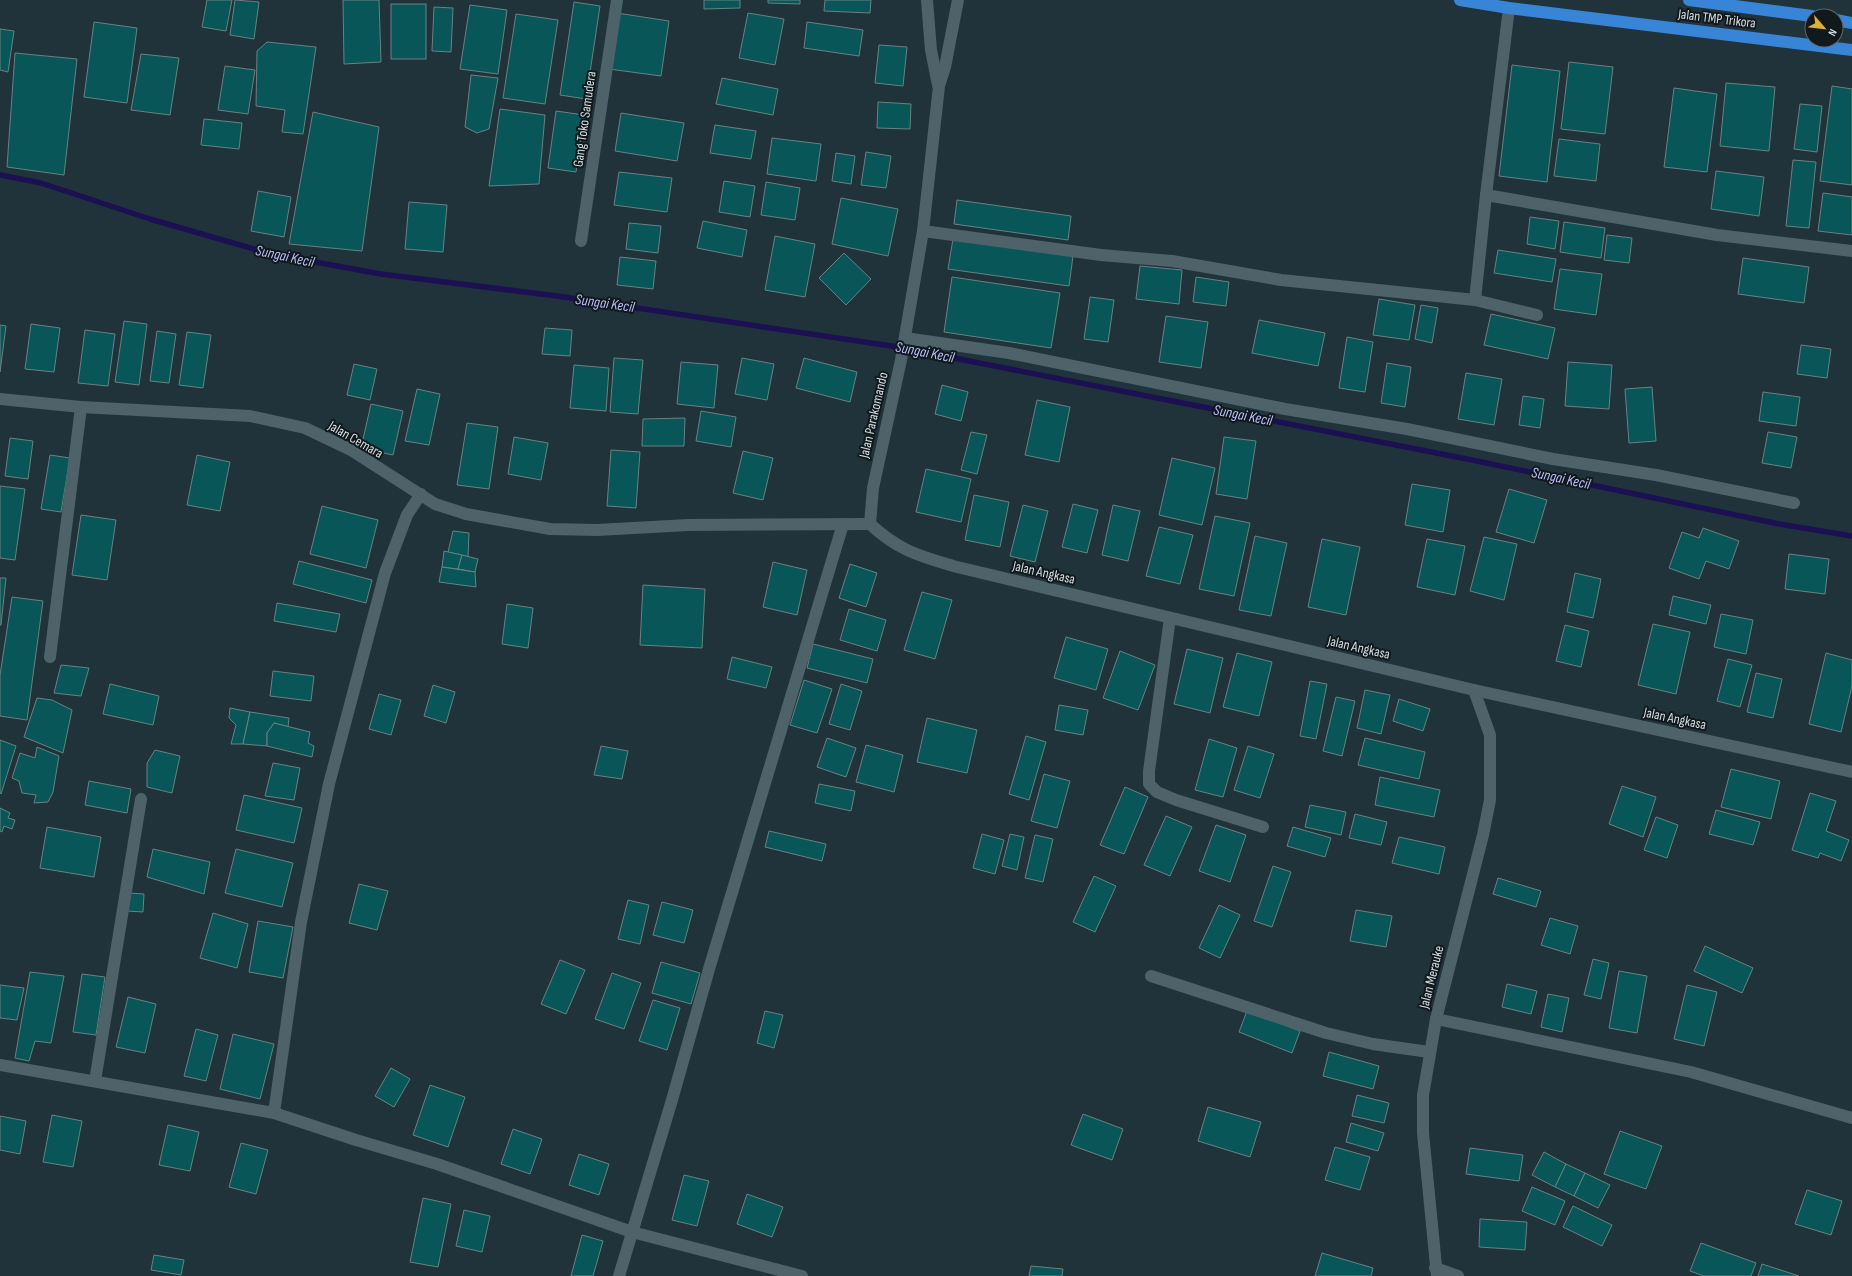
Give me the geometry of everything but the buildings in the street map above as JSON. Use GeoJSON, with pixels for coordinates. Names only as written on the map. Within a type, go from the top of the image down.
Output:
{"type":"FeatureCollection","features":[{"type":"Feature","properties":{"kind":"highway","name":"Jalan TMP Trikora"},"geometry":{"type":"LineString","coordinates":[[1460,0],[1508,8],[1852,50]]}},
{"type":"Feature","properties":{"kind":"highway","name":"Jalan TMP Trikora"},"geometry":{"type":"LineString","coordinates":[[1689,0],[1804,15]]}},
{"type":"Feature","properties":{"kind":"street","name":"Gang Toko Samudera"},"geometry":{"type":"LineString","coordinates":[[581,241],[617,0]]}},
{"type":"Feature","properties":{"kind":"street","name":"Jalan Parakomando"},"geometry":{"type":"LineString","coordinates":[[927,0],[931,50],[939,86]]}},
{"type":"Feature","properties":{"kind":"street","name":"Jalan Parakomando"},"geometry":{"type":"LineString","coordinates":[[870,524],[872,488],[901,360],[923,231],[939,86],[945,67],[958,0]]}},
{"type":"Feature","properties":{"kind":"street"},"geometry":{"type":"LineString","coordinates":[[1475,300],[1508,8]]}},
{"type":"Feature","properties":{"kind":"street"},"geometry":{"type":"LineString","coordinates":[[1486,195],[1717,235],[1852,252]]}},
{"type":"Feature","properties":{"kind":"street"},"geometry":{"type":"LineString","coordinates":[[923,231],[1101,255],[1172,261],[1281,280],[1475,300],[1537,315]]}},
{"type":"Feature","properties":{"kind":"street"},"geometry":{"type":"LineString","coordinates":[[904,341],[1008,353],[1285,409],[1407,429],[1553,459],[1656,475],[1794,503]]}},
{"type":"Feature","properties":{"kind":"street","name":"Jalan Cemara"},"geometry":{"type":"LineString","coordinates":[[0,399],[81,407],[250,416],[305,428],[351,450],[435,504],[466,514],[550,529],[597,530],[688,525],[843,524]]}},
{"type":"Feature","properties":{"kind":"street"},"geometry":{"type":"LineString","coordinates":[[50,657],[81,407]]}},
{"type":"Feature","properties":{"kind":"street"},"geometry":{"type":"LineString","coordinates":[[274,1113],[301,922],[329,784],[385,573],[407,515],[421,494]]}},
{"type":"Feature","properties":{"kind":"street"},"geometry":{"type":"LineString","coordinates":[[619,1276],[672,1100],[709,969],[843,524],[870,524]]}},
{"type":"Feature","properties":{"kind":"street","name":"Jalan Angkasa"},"geometry":{"type":"LineString","coordinates":[[870,524],[886,539],[906,551],[934,561],[1474,690],[1852,772]]}},
{"type":"Feature","properties":{"kind":"street"},"geometry":{"type":"LineString","coordinates":[[1170,618],[1149,771],[1149,784],[1157,792],[1176,800],[1263,827]]}},
{"type":"Feature","properties":{"kind":"street","name":"Jalan Merauke"},"geometry":{"type":"LineString","coordinates":[[1436,1272],[1423,1133],[1423,1096],[1429,1052],[1436,1019],[1483,835],[1490,800],[1490,735],[1474,690]]}},
{"type":"Feature","properties":{"kind":"street"},"geometry":{"type":"LineString","coordinates":[[95,1081],[141,799]]}},
{"type":"Feature","properties":{"kind":"street"},"geometry":{"type":"LineString","coordinates":[[1151,976],[1326,1032],[1373,1044],[1429,1052]]}},
{"type":"Feature","properties":{"kind":"street"},"geometry":{"type":"LineString","coordinates":[[1436,1019],[1691,1072],[1852,1118]]}},
{"type":"Feature","properties":{"kind":"street"},"geometry":{"type":"LineString","coordinates":[[0,1065],[274,1113],[356,1140],[437,1164],[632,1232],[802,1276]]}},
{"type":"Feature","properties":{"kind":"street"},"geometry":{"type":"LineString","coordinates":[[1436,1272],[1458,1276]]}},
{"type":"Feature","properties":{"kind":"waterway","name":"Sungai Kecil"},"geometry":{"type":"LineString","coordinates":[[0,175],[41,183],[150,219],[271,254],[381,274],[557,296],[898,347],[1472,460],[1779,524],[1852,536]]}}]}
